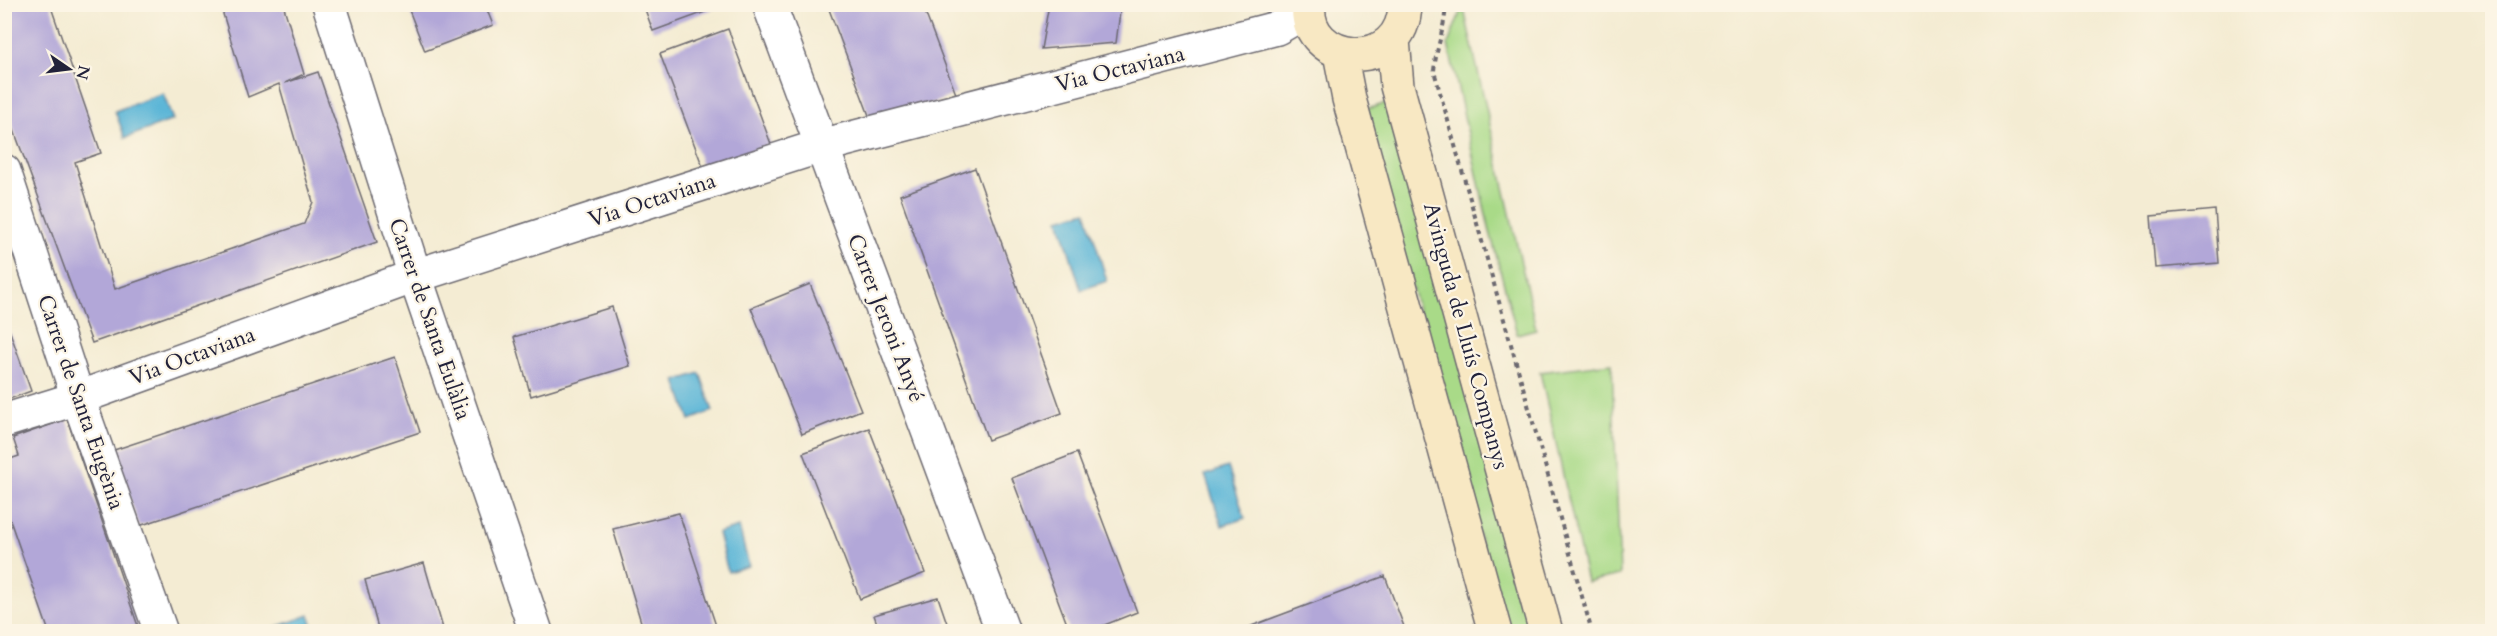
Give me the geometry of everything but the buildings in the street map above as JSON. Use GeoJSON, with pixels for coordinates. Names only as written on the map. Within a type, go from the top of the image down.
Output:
{"type":"FeatureCollection","features":[{"type":"Feature","properties":{"kind":"street","name":"Carrer de Santa Eulàlia"},"geometry":{"type":"LineString","coordinates":[[329,4],[415,276],[536,632]]}},
{"type":"Feature","properties":{"kind":"street","name":"Carrer Jeroni Anyé"},"geometry":{"type":"LineString","coordinates":[[769,4],[1003,632]]}},
{"type":"Feature","properties":{"kind":"street"},"geometry":{"type":"LineString","coordinates":[[1308,7],[1311,22],[1321,40],[1340,53],[1368,54],[1387,46],[1393,40],[1405,17],[1405,4]]}},
{"type":"Feature","properties":{"kind":"street","name":"Via Octaviana"},"geometry":{"type":"LineString","coordinates":[[4,421],[78,398],[415,276],[821,146],[1277,28],[1308,7]]}},
{"type":"Feature","properties":{"kind":"street","name":"Avinguda de Lluís Companys"},"geometry":{"type":"LineString","coordinates":[[1393,40],[1397,86],[1546,632]]}},
{"type":"Feature","properties":{"kind":"street"},"geometry":{"type":"LineString","coordinates":[[1340,53],[1349,99],[1495,632]]}},
{"type":"Feature","properties":{"kind":"street","name":"Carrer de Santa Eugènia"},"geometry":{"type":"LineString","coordinates":[[4,171],[78,398],[161,632]]}},
{"type":"Feature","properties":{"kind":"path"},"geometry":{"type":"LineString","coordinates":[[1446,4],[1445,21],[1435,54],[1434,71],[1592,632]]}},
{"type":"Feature","properties":{"kind":"green space"},"geometry":{"type":"Polygon","coordinates":[[[1463,5],[1536,329],[1517,334],[1489,228],[1448,44],[1463,5]]]}},
{"type":"Feature","properties":{"kind":"green space"},"geometry":{"type":"Polygon","coordinates":[[[1391,102],[1537,631],[1505,631],[1364,110],[1391,102]]]}},
{"type":"Feature","properties":{"kind":"green space"},"geometry":{"type":"Polygon","coordinates":[[[1612,363],[1620,575],[1587,582],[1540,372],[1612,363]]]}},
{"type":"Feature","properties":{"kind":"water"},"geometry":{"type":"Polygon","coordinates":[[[163,93],[173,120],[125,138],[115,111],[163,93]]]}},
{"type":"Feature","properties":{"kind":"water"},"geometry":{"type":"Polygon","coordinates":[[[1086,211],[1107,281],[1081,290],[1059,219],[1086,211]]]}},
{"type":"Feature","properties":{"kind":"water"},"geometry":{"type":"Polygon","coordinates":[[[700,373],[713,411],[690,420],[676,381],[700,373]]]}},
{"type":"Feature","properties":{"kind":"water"},"geometry":{"type":"Polygon","coordinates":[[[1228,467],[1245,518],[1222,526],[1205,475],[1228,467]]]}},
{"type":"Feature","properties":{"kind":"water"},"geometry":{"type":"Polygon","coordinates":[[[739,527],[749,566],[728,572],[718,533],[739,527]]]}},
{"type":"Feature","properties":{"kind":"water"},"geometry":{"type":"Polygon","coordinates":[[[309,615],[315,631],[275,631],[274,628],[309,615]]]}}]}
